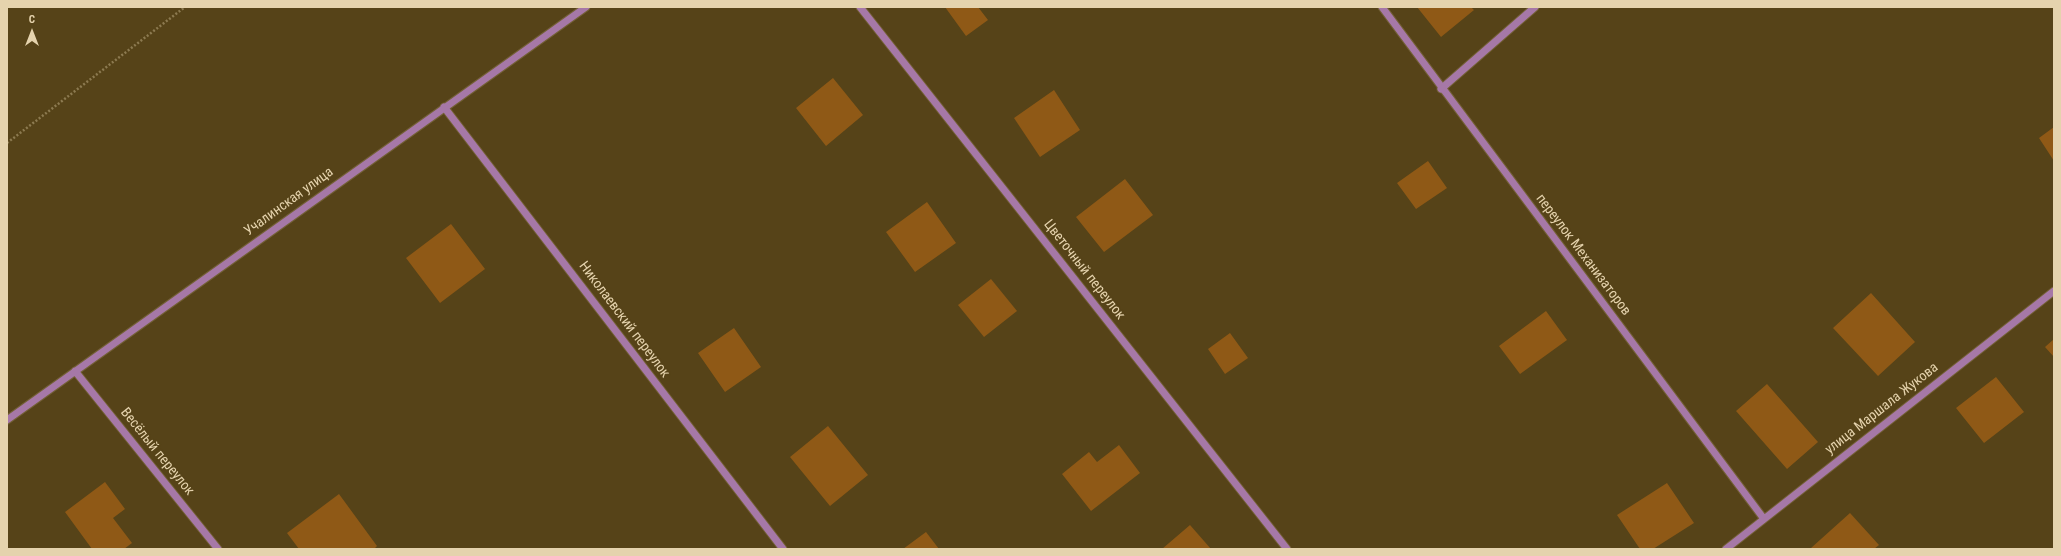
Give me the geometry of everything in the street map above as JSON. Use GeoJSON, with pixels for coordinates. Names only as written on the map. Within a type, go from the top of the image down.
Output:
{"type":"FeatureCollection","features":[{"type":"Feature","properties":{"kind":"street","name":"Учалинская улица"},"geometry":{"type":"LineString","coordinates":[[7,420],[586,7]]}},
{"type":"Feature","properties":{"kind":"street","name":"Цветочный переулок"},"geometry":{"type":"LineString","coordinates":[[860,7],[1287,549]]}},
{"type":"Feature","properties":{"kind":"street","name":"переулок Механизаторов"},"geometry":{"type":"LineString","coordinates":[[1382,7],[1764,519]]}},
{"type":"Feature","properties":{"kind":"street"},"geometry":{"type":"LineString","coordinates":[[1442,89],[1535,7]]}},
{"type":"Feature","properties":{"kind":"street","name":"Николаевский переулок"},"geometry":{"type":"LineString","coordinates":[[444,107],[783,549]]}},
{"type":"Feature","properties":{"kind":"street","name":"улица Маршала Жукова"},"geometry":{"type":"LineString","coordinates":[[1726,549],[2054,291]]}},
{"type":"Feature","properties":{"kind":"street","name":"Весёлый переулок"},"geometry":{"type":"LineString","coordinates":[[75,371],[218,549]]}},
{"type":"Feature","properties":{"kind":"path"},"geometry":{"type":"LineString","coordinates":[[7,143],[185,7]]}},
{"type":"Feature","properties":{"kind":"building"},"geometry":{"type":"Polygon","coordinates":[[[945,7],[978,7],[988,20],[966,36],[945,7]]]}},
{"type":"Feature","properties":{"kind":"building"},"geometry":{"type":"Polygon","coordinates":[[[1417,7],[1471,7],[1474,10],[1441,37],[1417,7]]]}},
{"type":"Feature","properties":{"kind":"building"},"geometry":{"type":"Polygon","coordinates":[[[833,78],[863,115],[826,146],[796,108],[833,78]]]}},
{"type":"Feature","properties":{"kind":"building"},"geometry":{"type":"Polygon","coordinates":[[[1054,90],[1080,130],[1040,157],[1014,118],[1054,90]]]}},
{"type":"Feature","properties":{"kind":"building"},"geometry":{"type":"Polygon","coordinates":[[[2054,127],[2054,161],[2039,138],[2054,127]]]}},
{"type":"Feature","properties":{"kind":"building"},"geometry":{"type":"Polygon","coordinates":[[[1428,161],[1447,188],[1416,209],[1397,183],[1428,161]]]}},
{"type":"Feature","properties":{"kind":"building"},"geometry":{"type":"Polygon","coordinates":[[[1125,179],[1153,215],[1104,252],[1076,217],[1125,179]]]}},
{"type":"Feature","properties":{"kind":"building"},"geometry":{"type":"Polygon","coordinates":[[[927,202],[956,243],[915,272],[886,232],[927,202]]]}},
{"type":"Feature","properties":{"kind":"building"},"geometry":{"type":"Polygon","coordinates":[[[451,224],[485,269],[440,303],[406,258],[451,224]]]}},
{"type":"Feature","properties":{"kind":"building"},"geometry":{"type":"Polygon","coordinates":[[[991,279],[1017,311],[984,337],[958,305],[991,279]]]}},
{"type":"Feature","properties":{"kind":"building"},"geometry":{"type":"Polygon","coordinates":[[[1871,293],[1915,342],[1878,376],[1833,328],[1871,293]]]}},
{"type":"Feature","properties":{"kind":"building"},"geometry":{"type":"Polygon","coordinates":[[[1546,311],[1567,340],[1520,374],[1499,346],[1546,311]]]}},
{"type":"Feature","properties":{"kind":"building"},"geometry":{"type":"Polygon","coordinates":[[[734,328],[761,367],[725,392],[698,353],[734,328]]]}},
{"type":"Feature","properties":{"kind":"building"},"geometry":{"type":"Polygon","coordinates":[[[1230,333],[1248,358],[1225,374],[1208,349],[1230,333]]]}},
{"type":"Feature","properties":{"kind":"building"},"geometry":{"type":"Polygon","coordinates":[[[2054,339],[2054,357],[2045,347],[2054,339]]]}},
{"type":"Feature","properties":{"kind":"building"},"geometry":{"type":"Polygon","coordinates":[[[1996,377],[2024,412],[1984,443],[1956,408],[1996,377]]]}},
{"type":"Feature","properties":{"kind":"building"},"geometry":{"type":"Polygon","coordinates":[[[1767,384],[1818,442],[1787,469],[1736,411],[1767,384]]]}},
{"type":"Feature","properties":{"kind":"building"},"geometry":{"type":"Polygon","coordinates":[[[828,426],[868,475],[830,506],[790,457],[828,426]]]}},
{"type":"Feature","properties":{"kind":"building"},"geometry":{"type":"Polygon","coordinates":[[[1119,445],[1140,473],[1091,511],[1062,474],[1089,452],[1097,462],[1119,445]]]}},
{"type":"Feature","properties":{"kind":"building"},"geometry":{"type":"Polygon","coordinates":[[[105,482],[125,509],[113,518],[132,543],[124,549],[92,549],[65,512],[105,482]]]}},
{"type":"Feature","properties":{"kind":"building"},"geometry":{"type":"Polygon","coordinates":[[[1667,483],[1694,523],[1653,549],[1640,549],[1617,515],[1667,483]]]}},
{"type":"Feature","properties":{"kind":"building"},"geometry":{"type":"Polygon","coordinates":[[[339,494],[377,546],[374,549],[299,549],[287,533],[339,494]]]}},
{"type":"Feature","properties":{"kind":"building"},"geometry":{"type":"Polygon","coordinates":[[[1850,513],[1879,545],[1874,549],[1811,548],[1850,513]]]}},
{"type":"Feature","properties":{"kind":"building"},"geometry":{"type":"Polygon","coordinates":[[[1190,525],[1211,549],[1162,549],[1190,525]]]}},
{"type":"Feature","properties":{"kind":"building"},"geometry":{"type":"Polygon","coordinates":[[[926,532],[939,549],[903,549],[926,532]]]}}]}
